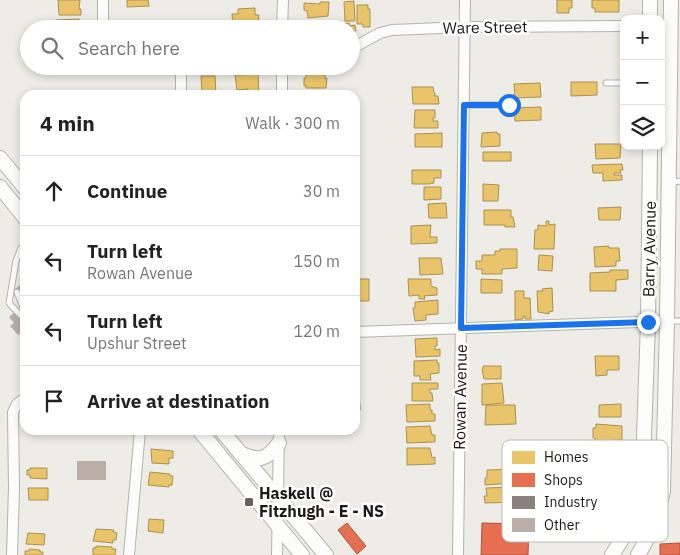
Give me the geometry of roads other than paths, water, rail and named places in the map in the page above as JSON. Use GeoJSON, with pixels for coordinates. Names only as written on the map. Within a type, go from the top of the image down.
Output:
{"type":"FeatureCollection","features":[{"type":"Feature","properties":{"kind":"main road"},"geometry":{"type":"LineString","coordinates":[[650,0],[650,15]]}},
{"type":"Feature","properties":{"kind":"main road"},"geometry":{"type":"LineString","coordinates":[[666,440],[674,321],[675,182],[666,26],[671,0]]}},
{"type":"Feature","properties":{"kind":"main road","name":"Barry Avenue"},"geometry":{"type":"LineString","coordinates":[[644,440],[648,322],[650,150]]}},
{"type":"Feature","properties":{"kind":"main road"},"geometry":{"type":"LineString","coordinates":[[0,158],[20,182]]}},
{"type":"Feature","properties":{"kind":"main road"},"geometry":{"type":"LineString","coordinates":[[650,182],[675,182]]}},
{"type":"Feature","properties":{"kind":"main road"},"geometry":{"type":"LineString","coordinates":[[0,188],[20,212]]}},
{"type":"Feature","properties":{"kind":"main road"},"geometry":{"type":"LineString","coordinates":[[203,435],[302,555]]}},
{"type":"Feature","properties":{"kind":"main road"},"geometry":{"type":"LineString","coordinates":[[226,435],[326,555]]}},
{"type":"Feature","properties":{"kind":"main road"},"geometry":{"type":"LineString","coordinates":[[240,452],[254,458],[268,456],[279,436]]}},
{"type":"Feature","properties":{"kind":"main road","name":"Barry Avenue"},"geometry":{"type":"LineString","coordinates":[[612,555],[620,542]]}},
{"type":"Feature","properties":{"kind":"main road"},"geometry":{"type":"LineString","coordinates":[[638,555],[646,542]]}},
{"type":"Feature","properties":{"kind":"street"},"geometry":{"type":"LineString","coordinates":[[103,0],[103,20]]}},
{"type":"Feature","properties":{"kind":"street"},"geometry":{"type":"LineString","coordinates":[[282,20],[283,0]]}},
{"type":"Feature","properties":{"kind":"street","name":"Rowan Avenue"},"geometry":{"type":"LineString","coordinates":[[458,555],[465,0]]}},
{"type":"Feature","properties":{"kind":"street","name":"Ware Street"},"geometry":{"type":"LineString","coordinates":[[360,44],[386,30],[464,27],[620,26]]}},
{"type":"Feature","properties":{"kind":"street"},"geometry":{"type":"LineString","coordinates":[[181,75],[181,90]]}},
{"type":"Feature","properties":{"kind":"street"},"geometry":{"type":"LineString","coordinates":[[282,75],[282,90]]}},
{"type":"Feature","properties":{"kind":"street"},"geometry":{"type":"LineString","coordinates":[[360,332],[674,321]]}},
{"type":"Feature","properties":{"kind":"street"},"geometry":{"type":"LineString","coordinates":[[12,555],[14,488],[13,412],[20,402]]}},
{"type":"Feature","properties":{"kind":"street"},"geometry":{"type":"LineString","coordinates":[[129,555],[140,435]]}},
{"type":"Feature","properties":{"kind":"street"},"geometry":{"type":"LineString","coordinates":[[277,555],[279,436]]}},
{"type":"Feature","properties":{"kind":"lane"},"geometry":{"type":"LineString","coordinates":[[606,83],[620,83]]}},
{"type":"Feature","properties":{"kind":"lane"},"geometry":{"type":"LineString","coordinates":[[464,105],[509,105]]}},
{"type":"Feature","properties":{"kind":"lane"},"geometry":{"type":"LineString","coordinates":[[20,252],[16,261],[9,303],[20,310]]}},
{"type":"Feature","properties":{"kind":"lane"},"geometry":{"type":"LineString","coordinates":[[17,292],[20,301]]}},
{"type":"Feature","properties":{"kind":"place","name":"Haskell @ Fitzhugh - E - NS"},"geometry":{"type":"Point","coordinates":[249,502]}}]}
